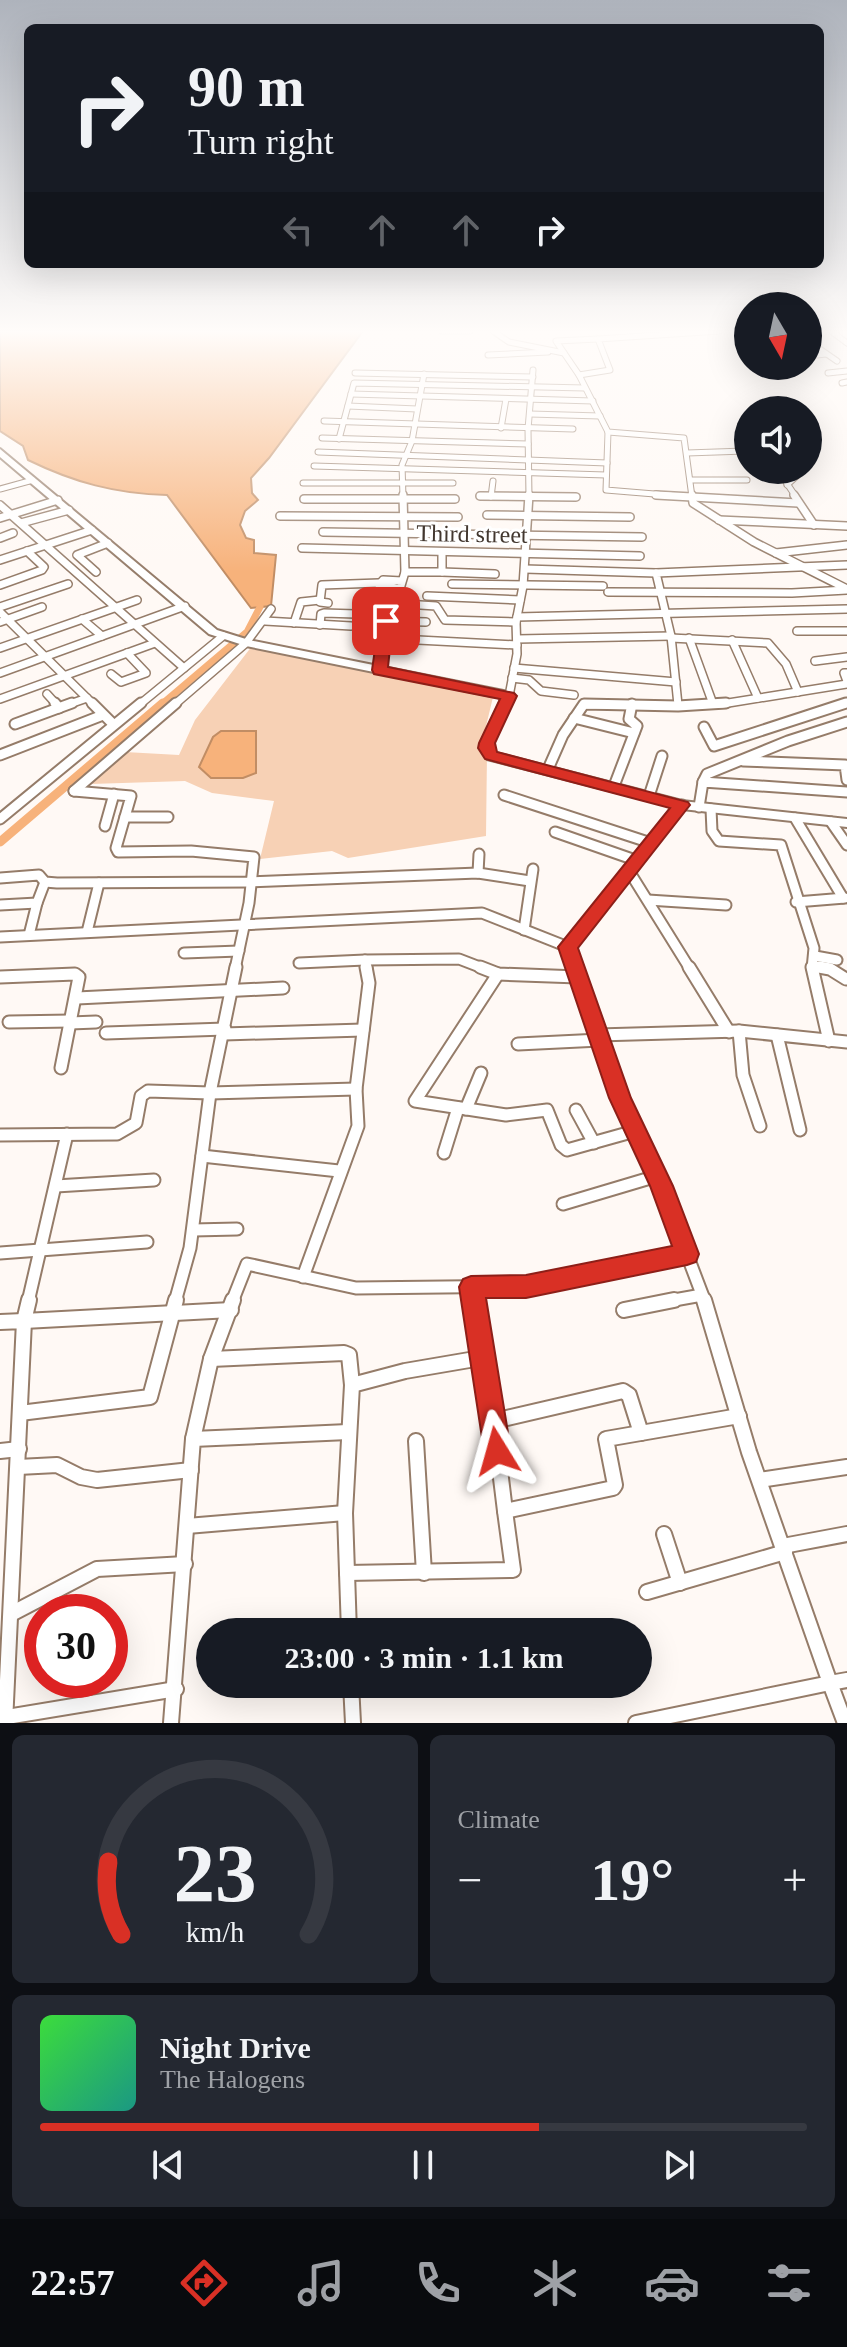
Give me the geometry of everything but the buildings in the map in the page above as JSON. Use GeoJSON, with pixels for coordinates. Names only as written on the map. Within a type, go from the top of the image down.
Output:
{"type":"FeatureCollection","features":[{"type":"Feature","properties":{"kind":"street"},"geometry":{"type":"LineString","coordinates":[[339,439],[346,411]]}},
{"type":"Feature","properties":{"kind":"street"},"geometry":{"type":"LineString","coordinates":[[404,577],[403,469],[412,441],[416,411]]}},
{"type":"Feature","properties":{"kind":"street"},"geometry":{"type":"LineString","coordinates":[[501,428],[504,411]]}},
{"type":"Feature","properties":{"kind":"street"},"geometry":{"type":"LineString","coordinates":[[598,411],[608,432],[606,490],[609,492],[798,503]]}},
{"type":"Feature","properties":{"kind":"street"},"geometry":{"type":"LineString","coordinates":[[600,416],[530,414],[529,516],[523,586],[516,620],[517,642],[509,696],[487,743],[487,750],[499,759],[682,805],[847,823]]}},
{"type":"Feature","properties":{"kind":"street"},"geometry":{"type":"LineString","coordinates":[[324,421],[573,429]]}},
{"type":"Feature","properties":{"kind":"street"},"geometry":{"type":"LineString","coordinates":[[608,432],[684,438],[693,503],[776,553],[847,589]]}},
{"type":"Feature","properties":{"kind":"street"},"geometry":{"type":"LineString","coordinates":[[322,438],[528,444]]}},
{"type":"Feature","properties":{"kind":"street"},"geometry":{"type":"LineString","coordinates":[[687,453],[734,451]]}},
{"type":"Feature","properties":{"kind":"street"},"geometry":{"type":"LineString","coordinates":[[0,452],[213,632],[236,640],[509,696]]}},
{"type":"Feature","properties":{"kind":"street"},"geometry":{"type":"LineString","coordinates":[[318,452],[607,463]]}},
{"type":"Feature","properties":{"kind":"street"},"geometry":{"type":"LineString","coordinates":[[314,466],[606,475]]}},
{"type":"Feature","properties":{"kind":"street"},"geometry":{"type":"LineString","coordinates":[[0,489],[33,480]]}},
{"type":"Feature","properties":{"kind":"street"},"geometry":{"type":"LineString","coordinates":[[691,480],[734,480]]}},
{"type":"Feature","properties":{"kind":"street"},"geometry":{"type":"LineString","coordinates":[[491,497],[493,481]]}},
{"type":"Feature","properties":{"kind":"street"},"geometry":{"type":"LineString","coordinates":[[303,483],[453,483]]}},
{"type":"Feature","properties":{"kind":"street"},"geometry":{"type":"LineString","coordinates":[[787,485],[814,525]]}},
{"type":"Feature","properties":{"kind":"street"},"geometry":{"type":"LineString","coordinates":[[480,496],[576,497]]}},
{"type":"Feature","properties":{"kind":"street"},"geometry":{"type":"LineString","coordinates":[[304,499],[455,499]]}},
{"type":"Feature","properties":{"kind":"street"},"geometry":{"type":"LineString","coordinates":[[0,518],[58,500]]}},
{"type":"Feature","properties":{"kind":"street"},"geometry":{"type":"LineString","coordinates":[[0,505],[184,668]]}},
{"type":"Feature","properties":{"kind":"street"},"geometry":{"type":"LineString","coordinates":[[21,523],[69,510]]}},
{"type":"Feature","properties":{"kind":"street"},"geometry":{"type":"LineString","coordinates":[[487,515],[630,517]]}},
{"type":"Feature","properties":{"kind":"street"},"geometry":{"type":"LineString","coordinates":[[280,516],[458,517]]}},
{"type":"Feature","properties":{"kind":"street"},"geometry":{"type":"LineString","coordinates":[[717,520],[847,526]]}},
{"type":"Feature","properties":{"kind":"street"},"geometry":{"type":"LineString","coordinates":[[0,560],[92,530]]}},
{"type":"Feature","properties":{"kind":"street"},"geometry":{"type":"LineString","coordinates":[[323,532],[642,537]]}},
{"type":"Feature","properties":{"kind":"street"},"geometry":{"type":"LineString","coordinates":[[0,538],[13,533]]}},
{"type":"Feature","properties":{"kind":"street"},"geometry":{"type":"LineString","coordinates":[[96,572],[77,555],[108,543]]}},
{"type":"Feature","properties":{"kind":"street"},"geometry":{"type":"LineString","coordinates":[[776,553],[847,545]]}},
{"type":"Feature","properties":{"kind":"street","name":"Third street"},"geometry":{"type":"LineString","coordinates":[[302,548],[640,556]]}},
{"type":"Feature","properties":{"kind":"street"},"geometry":{"type":"LineString","coordinates":[[0,585],[42,570],[44,567],[27,551]]}},
{"type":"Feature","properties":{"kind":"street"},"geometry":{"type":"LineString","coordinates":[[442,552],[442,572]]}},
{"type":"Feature","properties":{"kind":"street"},"geometry":{"type":"LineString","coordinates":[[525,569],[656,573],[847,565]]}},
{"type":"Feature","properties":{"kind":"street"},"geometry":{"type":"LineString","coordinates":[[294,623],[301,602],[324,602],[322,585],[379,583],[442,572],[495,574]]}},
{"type":"Feature","properties":{"kind":"street"},"geometry":{"type":"LineString","coordinates":[[656,573],[671,637],[678,706]]}},
{"type":"Feature","properties":{"kind":"street"},"geometry":{"type":"LineString","coordinates":[[68,584],[0,609],[4,621],[26,638],[113,724]]}},
{"type":"Feature","properties":{"kind":"street"},"geometry":{"type":"LineString","coordinates":[[452,584],[663,593],[847,589]]}},
{"type":"Feature","properties":{"kind":"street"},"geometry":{"type":"LineString","coordinates":[[427,596],[520,600]]}},
{"type":"Feature","properties":{"kind":"street"},"geometry":{"type":"LineString","coordinates":[[0,648],[137,600]]}},
{"type":"Feature","properties":{"kind":"street"},"geometry":{"type":"LineString","coordinates":[[380,670],[390,601],[436,606],[445,620],[847,609]]}},
{"type":"Feature","properties":{"kind":"street"},"geometry":{"type":"LineString","coordinates":[[0,673],[185,606]]}},
{"type":"Feature","properties":{"kind":"street"},"geometry":{"type":"LineString","coordinates":[[4,621],[42,607]]}},
{"type":"Feature","properties":{"kind":"street"},"geometry":{"type":"LineString","coordinates":[[0,819],[184,668],[265,621],[271,609]]}},
{"type":"Feature","properties":{"kind":"street"},"geometry":{"type":"LineString","coordinates":[[320,625],[321,614],[324,613],[426,622]]}},
{"type":"Feature","properties":{"kind":"street"},"geometry":{"type":"LineString","coordinates":[[82,619],[102,636]]}},
{"type":"Feature","properties":{"kind":"street"},"geometry":{"type":"LineString","coordinates":[[265,621],[351,626]]}},
{"type":"Feature","properties":{"kind":"street"},"geometry":{"type":"LineString","coordinates":[[797,631],[847,631]]}},
{"type":"Feature","properties":{"kind":"street"},"geometry":{"type":"LineString","coordinates":[[360,633],[360,643],[384,646]]}},
{"type":"Feature","properties":{"kind":"street"},"geometry":{"type":"LineString","coordinates":[[418,640],[517,642],[671,637],[732,640],[773,646],[786,664],[798,692]]}},
{"type":"Feature","properties":{"kind":"street"},"geometry":{"type":"LineString","coordinates":[[689,638],[713,704]]}},
{"type":"Feature","properties":{"kind":"street"},"geometry":{"type":"LineString","coordinates":[[20,1413],[150,1397],[175,1312],[193,1230],[210,1093],[244,927],[254,857],[191,851],[118,852],[116,848],[131,796],[74,791],[236,640]]}},
{"type":"Feature","properties":{"kind":"street"},"geometry":{"type":"LineString","coordinates":[[732,640],[758,698]]}},
{"type":"Feature","properties":{"kind":"street"},"geometry":{"type":"LineString","coordinates":[[0,699],[155,643]]}},
{"type":"Feature","properties":{"kind":"street"},"geometry":{"type":"LineString","coordinates":[[111,674],[121,682],[146,673],[127,653]]}},
{"type":"Feature","properties":{"kind":"street"},"geometry":{"type":"LineString","coordinates":[[815,661],[847,657]]}},
{"type":"Feature","properties":{"kind":"street"},"geometry":{"type":"LineString","coordinates":[[513,673],[676,682]]}},
{"type":"Feature","properties":{"kind":"street"},"geometry":{"type":"LineString","coordinates":[[513,673],[529,680],[541,691],[574,695]]}},
{"type":"Feature","properties":{"kind":"street"},"geometry":{"type":"LineString","coordinates":[[548,769],[584,704],[713,704],[847,682],[844,673],[847,673]]}},
{"type":"Feature","properties":{"kind":"street"},"geometry":{"type":"LineString","coordinates":[[47,694],[59,708]]}},
{"type":"Feature","properties":{"kind":"street"},"geometry":{"type":"LineString","coordinates":[[15,724],[87,698]]}},
{"type":"Feature","properties":{"kind":"street"},"geometry":{"type":"LineString","coordinates":[[704,727],[714,746],[847,703]]}},
{"type":"Feature","properties":{"kind":"street"},"geometry":{"type":"LineString","coordinates":[[614,786],[637,726],[629,719],[632,704]]}},
{"type":"Feature","properties":{"kind":"street"},"geometry":{"type":"LineString","coordinates":[[0,755],[103,715]]}},
{"type":"Feature","properties":{"kind":"street"},"geometry":{"type":"LineString","coordinates":[[574,718],[634,733]]}},
{"type":"Feature","properties":{"kind":"street"},"geometry":{"type":"LineString","coordinates":[[829,1041],[814,961],[781,845],[719,841],[712,831],[705,808],[703,782],[707,774],[739,760],[847,722]]}},
{"type":"Feature","properties":{"kind":"street"},"geometry":{"type":"LineString","coordinates":[[649,796],[662,756]]}},
{"type":"Feature","properties":{"kind":"street"},"geometry":{"type":"LineString","coordinates":[[739,760],[846,766],[847,780]]}},
{"type":"Feature","properties":{"kind":"street"},"geometry":{"type":"LineString","coordinates":[[703,782],[847,792]]}},
{"type":"Feature","properties":{"kind":"street"},"geometry":{"type":"LineString","coordinates":[[105,826],[114,794]]}},
{"type":"Feature","properties":{"kind":"street"},"geometry":{"type":"LineString","coordinates":[[504,795],[651,843]]}},
{"type":"Feature","properties":{"kind":"street"},"geometry":{"type":"LineString","coordinates":[[568,947],[682,805]]}},
{"type":"Feature","properties":{"kind":"street"},"geometry":{"type":"LineString","coordinates":[[125,817],[168,817]]}},
{"type":"Feature","properties":{"kind":"street"},"geometry":{"type":"LineString","coordinates":[[795,818],[845,898],[796,902]]}},
{"type":"Feature","properties":{"kind":"street"},"geometry":{"type":"LineString","coordinates":[[831,822],[847,845]]}},
{"type":"Feature","properties":{"kind":"street"},"geometry":{"type":"LineString","coordinates":[[555,832],[633,866],[648,900],[734,1032],[743,1075],[760,1126]]}},
{"type":"Feature","properties":{"kind":"street"},"geometry":{"type":"LineString","coordinates":[[478,873],[479,854]]}},
{"type":"Feature","properties":{"kind":"street"},"geometry":{"type":"LineString","coordinates":[[524,930],[533,869]]}},
{"type":"Feature","properties":{"kind":"street"},"geometry":{"type":"LineString","coordinates":[[0,878],[39,875],[45,882],[250,882],[478,873],[530,881]]}},
{"type":"Feature","properties":{"kind":"street"},"geometry":{"type":"LineString","coordinates":[[29,935],[45,882]]}},
{"type":"Feature","properties":{"kind":"street"},"geometry":{"type":"LineString","coordinates":[[87,932],[99,883]]}},
{"type":"Feature","properties":{"kind":"street"},"geometry":{"type":"LineString","coordinates":[[648,900],[726,905]]}},
{"type":"Feature","properties":{"kind":"street"},"geometry":{"type":"LineString","coordinates":[[0,905],[37,903]]}},
{"type":"Feature","properties":{"kind":"street"},"geometry":{"type":"LineString","coordinates":[[0,937],[482,913],[568,947]]}},
{"type":"Feature","properties":{"kind":"street"},"geometry":{"type":"LineString","coordinates":[[568,947],[620,1098],[657,1176],[702,1295],[760,1480],[845,1723]]}},
{"type":"Feature","properties":{"kind":"street"},"geometry":{"type":"LineString","coordinates":[[184,953],[239,951]]}},
{"type":"Feature","properties":{"kind":"street"},"geometry":{"type":"LineString","coordinates":[[299,963],[459,959],[498,974],[578,977]]}},
{"type":"Feature","properties":{"kind":"street"},"geometry":{"type":"LineString","coordinates":[[303,1277],[339,1171],[358,1126],[356,1089],[369,983],[365,960]]}},
{"type":"Feature","properties":{"kind":"street"},"geometry":{"type":"LineString","coordinates":[[814,961],[837,960]]}},
{"type":"Feature","properties":{"kind":"street"},"geometry":{"type":"LineString","coordinates":[[814,961],[846,979]]}},
{"type":"Feature","properties":{"kind":"street"},"geometry":{"type":"LineString","coordinates":[[0,977],[75,974],[79,977],[61,1068]]}},
{"type":"Feature","properties":{"kind":"street"},"geometry":{"type":"LineString","coordinates":[[498,974],[415,1101],[506,1115],[547,1110],[561,1145],[567,1150],[635,1131]]}},
{"type":"Feature","properties":{"kind":"street"},"geometry":{"type":"LineString","coordinates":[[77,998],[283,988]]}},
{"type":"Feature","properties":{"kind":"street"},"geometry":{"type":"LineString","coordinates":[[9,1022],[96,1022]]}},
{"type":"Feature","properties":{"kind":"street"},"geometry":{"type":"LineString","coordinates":[[106,1033],[363,1030]]}},
{"type":"Feature","properties":{"kind":"street"},"geometry":{"type":"LineString","coordinates":[[518,1044],[734,1032],[847,1042]]}},
{"type":"Feature","properties":{"kind":"street"},"geometry":{"type":"LineString","coordinates":[[777,1035],[800,1130]]}},
{"type":"Feature","properties":{"kind":"street"},"geometry":{"type":"LineString","coordinates":[[444,1153],[481,1073]]}},
{"type":"Feature","properties":{"kind":"street"},"geometry":{"type":"LineString","coordinates":[[0,1135],[117,1134],[136,1123],[141,1096],[148,1091],[210,1093],[356,1089]]}},
{"type":"Feature","properties":{"kind":"street"},"geometry":{"type":"LineString","coordinates":[[576,1110],[594,1143]]}},
{"type":"Feature","properties":{"kind":"street"},"geometry":{"type":"LineString","coordinates":[[67,1134],[24,1321],[4,1719],[176,1689]]}},
{"type":"Feature","properties":{"kind":"street"},"geometry":{"type":"LineString","coordinates":[[202,1156],[339,1171]]}},
{"type":"Feature","properties":{"kind":"street"},"geometry":{"type":"LineString","coordinates":[[563,1204],[657,1176]]}},
{"type":"Feature","properties":{"kind":"street"},"geometry":{"type":"LineString","coordinates":[[56,1186],[154,1180]]}},
{"type":"Feature","properties":{"kind":"street"},"geometry":{"type":"LineString","coordinates":[[193,1230],[237,1229]]}},
{"type":"Feature","properties":{"kind":"street"},"geometry":{"type":"LineString","coordinates":[[0,1253],[147,1242]]}},
{"type":"Feature","properties":{"kind":"street"},"geometry":{"type":"LineString","coordinates":[[171,1723],[193,1439],[211,1359],[247,1264],[356,1288],[526,1286],[687,1254]]}},
{"type":"Feature","properties":{"kind":"street"},"geometry":{"type":"LineString","coordinates":[[347,1573],[513,1570],[494,1421],[471,1287]]}},
{"type":"Feature","properties":{"kind":"street"},"geometry":{"type":"LineString","coordinates":[[624,1310],[702,1295]]}},
{"type":"Feature","properties":{"kind":"street"},"geometry":{"type":"LineString","coordinates":[[0,1322],[231,1310]]}},
{"type":"Feature","properties":{"kind":"street"},"geometry":{"type":"LineString","coordinates":[[211,1359],[349,1355],[352,1385],[345,1513],[349,1618]]}},
{"type":"Feature","properties":{"kind":"street"},"geometry":{"type":"LineString","coordinates":[[352,1385],[405,1371],[481,1358]]}},
{"type":"Feature","properties":{"kind":"street"},"geometry":{"type":"LineString","coordinates":[[494,1421],[623,1391],[629,1395],[641,1433]]}},
{"type":"Feature","properties":{"kind":"street"},"geometry":{"type":"LineString","coordinates":[[505,1511],[610,1489],[615,1485],[606,1439],[739,1416]]}},
{"type":"Feature","properties":{"kind":"street"},"geometry":{"type":"LineString","coordinates":[[193,1439],[348,1432]]}},
{"type":"Feature","properties":{"kind":"street"},"geometry":{"type":"LineString","coordinates":[[416,1441],[424,1573]]}},
{"type":"Feature","properties":{"kind":"street"},"geometry":{"type":"LineString","coordinates":[[0,1451],[19,1449]]}},
{"type":"Feature","properties":{"kind":"street"},"geometry":{"type":"LineString","coordinates":[[18,1467],[57,1465],[81,1477],[97,1480],[191,1470]]}},
{"type":"Feature","properties":{"kind":"street"},"geometry":{"type":"LineString","coordinates":[[760,1480],[847,1467]]}},
{"type":"Feature","properties":{"kind":"street"},"geometry":{"type":"LineString","coordinates":[[187,1526],[345,1513]]}},
{"type":"Feature","properties":{"kind":"street"},"geometry":{"type":"LineString","coordinates":[[664,1534],[680,1583]]}},
{"type":"Feature","properties":{"kind":"street"},"geometry":{"type":"LineString","coordinates":[[647,1592],[784,1549],[847,1534]]}},
{"type":"Feature","properties":{"kind":"street"},"geometry":{"type":"LineString","coordinates":[[11,1614],[97,1569],[185,1564]]}},
{"type":"Feature","properties":{"kind":"street"},"geometry":{"type":"LineString","coordinates":[[636,1723],[847,1680]]}},
{"type":"Feature","properties":{"kind":"street"},"geometry":{"type":"LineString","coordinates":[[352,1698],[353,1723]]}},
{"type":"Feature","properties":{"kind":"shaded area"},"geometry":{"type":"Polygon","coordinates":[[[0,411],[303,411],[251,478],[252,493],[258,500],[245,511],[240,525],[246,538],[254,540],[254,553],[276,555],[271,606],[251,608],[167,495],[112,489],[62,475],[28,460],[23,446],[0,431],[0,411]]]}},
{"type":"Feature","properties":{"kind":"shaded area"},"geometry":{"type":"Polygon","coordinates":[[[252,646],[493,697],[482,743],[487,753],[486,836],[348,858],[332,851],[260,859],[274,801],[212,793],[185,781],[91,784],[125,752],[179,755],[195,720],[252,646]]]}},
{"type":"Feature","properties":{"kind":"shaded area"},"geometry":{"type":"Polygon","coordinates":[[[221,731],[256,731],[256,773],[243,778],[211,778],[199,767],[213,737],[221,731]]]}},
{"type":"Feature","properties":{"kind":"waterway"},"geometry":{"type":"LineString","coordinates":[[161,705],[247,632],[260,607]]}},
{"type":"Feature","properties":{"kind":"waterway"},"geometry":{"type":"LineString","coordinates":[[0,842],[163,703]]}},
{"type":"Feature","properties":{"kind":"route"},"geometry":{"type":"LineString","coordinates":[[386,621],[380,670],[509,696],[487,743],[486,748],[491,756],[682,805],[568,947],[620,1098],[661,1186],[687,1254],[526,1286],[471,1287],[497,1451]]}}]}
